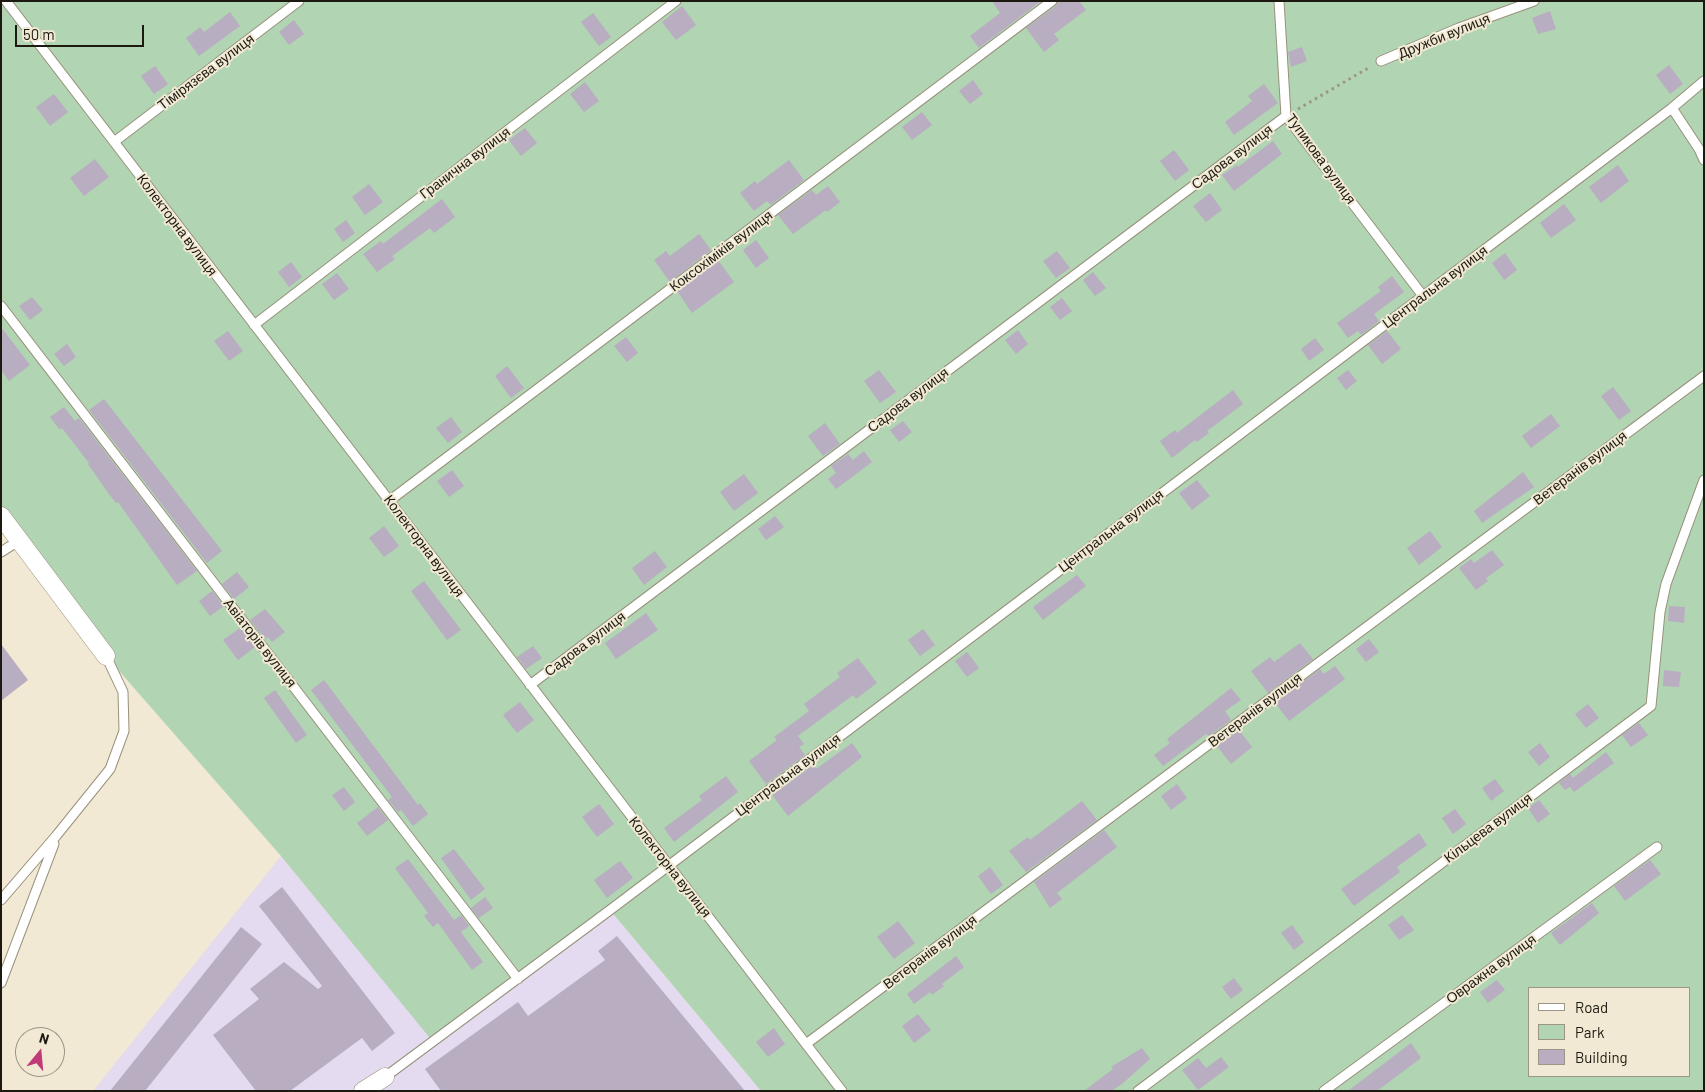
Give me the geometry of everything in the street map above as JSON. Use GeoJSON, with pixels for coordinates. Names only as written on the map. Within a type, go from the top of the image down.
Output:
{"type":"FeatureCollection","features":[{"type":"Feature","properties":{"kind":"street"},"geometry":{"type":"LineString","coordinates":[[1,516],[106,656]]}},
{"type":"Feature","properties":{"kind":"street"},"geometry":{"type":"LineString","coordinates":[[363,1091],[385,1077]]}},
{"type":"Feature","properties":{"kind":"lane","name":"Колекторна вулиця"},"geometry":{"type":"LineString","coordinates":[[6,1],[842,1091]]}},
{"type":"Feature","properties":{"kind":"lane","name":"Тімірязєва вулиця"},"geometry":{"type":"LineString","coordinates":[[114,142],[299,1]]}},
{"type":"Feature","properties":{"kind":"lane","name":"Гранична вулиця"},"geometry":{"type":"LineString","coordinates":[[254,325],[676,1]]}},
{"type":"Feature","properties":{"kind":"lane","name":"Коксохіміків вулиця"},"geometry":{"type":"LineString","coordinates":[[389,501],[1052,1]]}},
{"type":"Feature","properties":{"kind":"lane","name":"Тупикова вулиця"},"geometry":{"type":"LineString","coordinates":[[1279,1],[1286,116],[1423,296]]}},
{"type":"Feature","properties":{"kind":"lane","name":"Дружби вулиця"},"geometry":{"type":"LineString","coordinates":[[1381,61],[1459,28],[1534,1]]}},
{"type":"Feature","properties":{"kind":"lane","name":"Центральна вулиця"},"geometry":{"type":"LineString","coordinates":[[385,1077],[518,979],[1672,108],[1704,81]]}},
{"type":"Feature","properties":{"kind":"lane"},"geometry":{"type":"LineString","coordinates":[[1672,108],[1699,149],[1704,160]]}},
{"type":"Feature","properties":{"kind":"lane","name":"Садова вулиця"},"geometry":{"type":"LineString","coordinates":[[530,685],[1286,116]]}},
{"type":"Feature","properties":{"kind":"lane","name":"Авіаторів вулиця"},"geometry":{"type":"LineString","coordinates":[[1,306],[518,979]]}},
{"type":"Feature","properties":{"kind":"lane","name":"Ветеранів вулиця"},"geometry":{"type":"LineString","coordinates":[[806,1044],[1704,376]]}},
{"type":"Feature","properties":{"kind":"lane","name":"Кільцева вулиця"},"geometry":{"type":"LineString","coordinates":[[1138,1091],[1651,706],[1660,612],[1666,584],[1704,480]]}},
{"type":"Feature","properties":{"kind":"lane"},"geometry":{"type":"LineString","coordinates":[[1,552],[20,540]]}},
{"type":"Feature","properties":{"kind":"lane"},"geometry":{"type":"LineString","coordinates":[[1,900],[56,836],[110,768],[124,731],[123,692],[106,656]]}},
{"type":"Feature","properties":{"kind":"lane"},"geometry":{"type":"LineString","coordinates":[[1,983],[56,836]]}},
{"type":"Feature","properties":{"kind":"lane","name":"Овражна вулиця"},"geometry":{"type":"LineString","coordinates":[[1324,1091],[1657,847]]}},
{"type":"Feature","properties":{"kind":"path"},"geometry":{"type":"LineString","coordinates":[[1286,116],[1381,61]]}},
{"type":"Feature","properties":{"kind":"shaded area"},"geometry":{"type":"Polygon","coordinates":[[[281,856],[434,1042],[610,910],[761,1091],[93,1091],[281,856]]]}},
{"type":"Feature","properties":{"kind":"green space"},"geometry":{"type":"Polygon","coordinates":[[[1,1],[1704,1],[1704,1091],[761,1091],[610,910],[434,1043],[281,856],[106,656],[1,516],[1,1]]]}},
{"type":"Feature","properties":{"kind":"building"},"geometry":{"type":"Polygon","coordinates":[[[992,1],[1041,1],[979,48],[970,36],[1000,13],[992,1]]]}},
{"type":"Feature","properties":{"kind":"building"},"geometry":{"type":"Polygon","coordinates":[[[1058,1],[1079,1],[1086,10],[1054,34],[1059,40],[1044,52],[1026,28],[1056,6],[1058,1]]]}},
{"type":"Feature","properties":{"kind":"building"},"geometry":{"type":"Polygon","coordinates":[[[682,6],[696,25],[676,40],[662,22],[682,6]]]}},
{"type":"Feature","properties":{"kind":"building"},"geometry":{"type":"Polygon","coordinates":[[[1550,11],[1556,29],[1538,34],[1532,18],[1550,11]]]}},
{"type":"Feature","properties":{"kind":"building"},"geometry":{"type":"Polygon","coordinates":[[[230,12],[240,26],[199,56],[186,38],[200,27],[204,32],[230,12]]]}},
{"type":"Feature","properties":{"kind":"building"},"geometry":{"type":"Polygon","coordinates":[[[593,13],[611,37],[599,46],[581,22],[593,13]]]}},
{"type":"Feature","properties":{"kind":"building"},"geometry":{"type":"Polygon","coordinates":[[[294,20],[304,34],[289,45],[279,32],[294,20]]]}},
{"type":"Feature","properties":{"kind":"building"},"geometry":{"type":"Polygon","coordinates":[[[1302,47],[1307,61],[1291,67],[1288,52],[1302,47]]]}},
{"type":"Feature","properties":{"kind":"building"},"geometry":{"type":"Polygon","coordinates":[[[1669,65],[1683,84],[1670,94],[1656,75],[1669,65]]]}},
{"type":"Feature","properties":{"kind":"building"},"geometry":{"type":"Polygon","coordinates":[[[155,66],[168,84],[154,94],[141,76],[155,66]]]}},
{"type":"Feature","properties":{"kind":"building"},"geometry":{"type":"Polygon","coordinates":[[[973,80],[983,94],[970,104],[959,91],[973,80]]]}},
{"type":"Feature","properties":{"kind":"building"},"geometry":{"type":"Polygon","coordinates":[[[585,82],[599,101],[584,112],[570,94],[585,82]]]}},
{"type":"Feature","properties":{"kind":"building"},"geometry":{"type":"Polygon","coordinates":[[[1264,84],[1278,103],[1234,135],[1225,122],[1252,101],[1248,96],[1264,84]]]}},
{"type":"Feature","properties":{"kind":"building"},"geometry":{"type":"Polygon","coordinates":[[[54,94],[68,112],[50,126],[36,107],[54,94]]]}},
{"type":"Feature","properties":{"kind":"building"},"geometry":{"type":"Polygon","coordinates":[[[922,112],[932,125],[912,140],[902,127],[922,112]]]}},
{"type":"Feature","properties":{"kind":"building"},"geometry":{"type":"Polygon","coordinates":[[[525,128],[537,143],[521,156],[509,140],[525,128]]]}},
{"type":"Feature","properties":{"kind":"building"},"geometry":{"type":"Polygon","coordinates":[[[1273,141],[1282,154],[1234,191],[1222,175],[1237,165],[1238,167],[1273,141]]]}},
{"type":"Feature","properties":{"kind":"building"},"geometry":{"type":"Polygon","coordinates":[[[1174,150],[1189,170],[1175,181],[1160,161],[1174,150]]]}},
{"type":"Feature","properties":{"kind":"building"},"geometry":{"type":"Polygon","coordinates":[[[95,159],[109,177],[84,196],[70,178],[95,159]]]}},
{"type":"Feature","properties":{"kind":"building"},"geometry":{"type":"Polygon","coordinates":[[[789,160],[804,180],[771,205],[767,201],[754,211],[740,193],[755,181],[757,184],[789,160]]]}},
{"type":"Feature","properties":{"kind":"building"},"geometry":{"type":"Polygon","coordinates":[[[1618,165],[1629,181],[1601,203],[1589,187],[1618,165]]]}},
{"type":"Feature","properties":{"kind":"building"},"geometry":{"type":"Polygon","coordinates":[[[369,184],[383,202],[365,215],[352,197],[369,184]]]}},
{"type":"Feature","properties":{"kind":"building"},"geometry":{"type":"Polygon","coordinates":[[[828,186],[840,202],[793,234],[778,215],[812,190],[816,195],[828,186]]]}},
{"type":"Feature","properties":{"kind":"building"},"geometry":{"type":"Polygon","coordinates":[[[1210,193],[1222,210],[1206,222],[1193,206],[1210,193]]]}},
{"type":"Feature","properties":{"kind":"building"},"geometry":{"type":"Polygon","coordinates":[[[442,199],[455,217],[434,233],[430,228],[392,256],[395,259],[377,272],[363,254],[381,241],[383,244],[442,199]]]}},
{"type":"Feature","properties":{"kind":"building"},"geometry":{"type":"Polygon","coordinates":[[[1564,204],[1576,220],[1551,238],[1540,223],[1564,204]]]}},
{"type":"Feature","properties":{"kind":"building"},"geometry":{"type":"Polygon","coordinates":[[[346,220],[355,233],[343,242],[334,229],[346,220]]]}},
{"type":"Feature","properties":{"kind":"building"},"geometry":{"type":"Polygon","coordinates":[[[699,234],[711,250],[670,282],[654,260],[666,251],[670,256],[699,234]]]}},
{"type":"Feature","properties":{"kind":"building"},"geometry":{"type":"Polygon","coordinates":[[[756,240],[769,258],[756,268],[743,250],[756,240]]]}},
{"type":"Feature","properties":{"kind":"building"},"geometry":{"type":"Polygon","coordinates":[[[1057,251],[1070,268],[1056,278],[1043,261],[1057,251]]]}},
{"type":"Feature","properties":{"kind":"building"},"geometry":{"type":"Polygon","coordinates":[[[1505,253],[1517,270],[1504,280],[1492,263],[1505,253]]]}},
{"type":"Feature","properties":{"kind":"building"},"geometry":{"type":"Polygon","coordinates":[[[718,260],[734,282],[692,313],[677,291],[718,260]]]}},
{"type":"Feature","properties":{"kind":"building"},"geometry":{"type":"Polygon","coordinates":[[[291,262],[302,277],[289,287],[278,272],[291,262]]]}},
{"type":"Feature","properties":{"kind":"building"},"geometry":{"type":"Polygon","coordinates":[[[1093,272],[1106,288],[1095,296],[1083,280],[1093,272]]]}},
{"type":"Feature","properties":{"kind":"building"},"geometry":{"type":"Polygon","coordinates":[[[337,273],[349,289],[334,300],[322,284],[337,273]]]}},
{"type":"Feature","properties":{"kind":"building"},"geometry":{"type":"Polygon","coordinates":[[[1392,276],[1404,292],[1374,314],[1379,321],[1361,335],[1358,331],[1348,338],[1337,323],[1381,291],[1378,287],[1392,276]]]}},
{"type":"Feature","properties":{"kind":"building"},"geometry":{"type":"Polygon","coordinates":[[[32,297],[43,310],[30,320],[19,306],[32,297]]]}},
{"type":"Feature","properties":{"kind":"building"},"geometry":{"type":"Polygon","coordinates":[[[1062,298],[1072,311],[1060,320],[1050,307],[1062,298]]]}},
{"type":"Feature","properties":{"kind":"building"},"geometry":{"type":"Polygon","coordinates":[[[1,327],[30,365],[9,381],[1,370],[1,327]]]}},
{"type":"Feature","properties":{"kind":"building"},"geometry":{"type":"Polygon","coordinates":[[[1018,330],[1028,344],[1016,354],[1005,340],[1018,330]]]}},
{"type":"Feature","properties":{"kind":"building"},"geometry":{"type":"Polygon","coordinates":[[[228,331],[243,351],[229,361],[214,341],[228,331]]]}},
{"type":"Feature","properties":{"kind":"building"},"geometry":{"type":"Polygon","coordinates":[[[1387,331],[1401,349],[1382,364],[1368,345],[1387,331]]]}},
{"type":"Feature","properties":{"kind":"building"},"geometry":{"type":"Polygon","coordinates":[[[626,337],[638,353],[627,362],[614,346],[626,337]]]}},
{"type":"Feature","properties":{"kind":"building"},"geometry":{"type":"Polygon","coordinates":[[[1315,338],[1324,350],[1309,361],[1301,349],[1315,338]]]}},
{"type":"Feature","properties":{"kind":"building"},"geometry":{"type":"Polygon","coordinates":[[[67,344],[76,357],[64,366],[54,354],[67,344]]]}},
{"type":"Feature","properties":{"kind":"building"},"geometry":{"type":"Polygon","coordinates":[[[507,366],[524,388],[511,398],[495,376],[507,366]]]}},
{"type":"Feature","properties":{"kind":"building"},"geometry":{"type":"Polygon","coordinates":[[[879,370],[896,392],[880,403],[864,381],[879,370]]]}},
{"type":"Feature","properties":{"kind":"building"},"geometry":{"type":"Polygon","coordinates":[[[1348,370],[1357,381],[1346,390],[1337,378],[1348,370]]]}},
{"type":"Feature","properties":{"kind":"building"},"geometry":{"type":"Polygon","coordinates":[[[1613,387],[1631,411],[1619,420],[1601,396],[1613,387]]]}},
{"type":"Feature","properties":{"kind":"building"},"geometry":{"type":"Polygon","coordinates":[[[1233,390],[1243,404],[1207,431],[1209,433],[1197,442],[1195,440],[1172,458],[1160,441],[1175,430],[1177,433],[1233,390]]]}},
{"type":"Feature","properties":{"kind":"building"},"geometry":{"type":"Polygon","coordinates":[[[104,399],[222,551],[207,563],[89,410],[104,399]]]}},
{"type":"Feature","properties":{"kind":"building"},"geometry":{"type":"Polygon","coordinates":[[[64,407],[75,421],[79,418],[197,571],[177,585],[118,502],[116,503],[106,490],[89,463],[62,428],[60,430],[50,417],[64,407]]]}},
{"type":"Feature","properties":{"kind":"building"},"geometry":{"type":"Polygon","coordinates":[[[1551,414],[1560,426],[1531,448],[1522,436],[1551,414]]]}},
{"type":"Feature","properties":{"kind":"building"},"geometry":{"type":"Polygon","coordinates":[[[451,417],[462,432],[448,443],[436,428],[451,417]]]}},
{"type":"Feature","properties":{"kind":"building"},"geometry":{"type":"Polygon","coordinates":[[[903,421],[912,432],[899,442],[890,430],[903,421]]]}},
{"type":"Feature","properties":{"kind":"building"},"geometry":{"type":"Polygon","coordinates":[[[825,423],[840,444],[823,456],[808,436],[825,423]]]}},
{"type":"Feature","properties":{"kind":"building"},"geometry":{"type":"Polygon","coordinates":[[[864,451],[872,462],[836,489],[828,479],[836,473],[831,466],[848,454],[853,460],[864,451]]]}},
{"type":"Feature","properties":{"kind":"building"},"geometry":{"type":"Polygon","coordinates":[[[452,470],[464,486],[449,497],[437,481],[452,470]]]}},
{"type":"Feature","properties":{"kind":"building"},"geometry":{"type":"Polygon","coordinates":[[[1523,472],[1534,487],[1482,523],[1474,511],[1523,472]]]}},
{"type":"Feature","properties":{"kind":"building"},"geometry":{"type":"Polygon","coordinates":[[[744,474],[758,493],[734,511],[720,492],[744,474]]]}},
{"type":"Feature","properties":{"kind":"building"},"geometry":{"type":"Polygon","coordinates":[[[1197,480],[1210,496],[1192,510],[1179,493],[1197,480]]]}},
{"type":"Feature","properties":{"kind":"building"},"geometry":{"type":"Polygon","coordinates":[[[775,516],[784,527],[766,540],[758,529],[775,516]]]}},
{"type":"Feature","properties":{"kind":"building"},"geometry":{"type":"Polygon","coordinates":[[[384,526],[399,546],[384,557],[369,538],[384,526]]]}},
{"type":"Feature","properties":{"kind":"building"},"geometry":{"type":"Polygon","coordinates":[[[1430,531],[1442,547],[1419,565],[1407,548],[1430,531]]]}},
{"type":"Feature","properties":{"kind":"building"},"geometry":{"type":"Polygon","coordinates":[[[1492,550],[1504,565],[1486,578],[1488,581],[1476,590],[1459,568],[1471,559],[1474,563],[1492,550]]]}},
{"type":"Feature","properties":{"kind":"building"},"geometry":{"type":"Polygon","coordinates":[[[655,551],[667,567],[644,585],[632,568],[655,551]]]}},
{"type":"Feature","properties":{"kind":"building"},"geometry":{"type":"Polygon","coordinates":[[[237,572],[249,587],[234,599],[222,584],[237,572]]]}},
{"type":"Feature","properties":{"kind":"building"},"geometry":{"type":"Polygon","coordinates":[[[1077,575],[1086,586],[1043,620],[1033,607],[1077,575]]]}},
{"type":"Feature","properties":{"kind":"building"},"geometry":{"type":"Polygon","coordinates":[[[424,581],[461,630],[447,640],[411,591],[424,581]]]}},
{"type":"Feature","properties":{"kind":"building"},"geometry":{"type":"Polygon","coordinates":[[[212,591],[224,606],[210,616],[199,601],[212,591]]]}},
{"type":"Feature","properties":{"kind":"building"},"geometry":{"type":"Polygon","coordinates":[[[1669,606],[1685,607],[1684,623],[1668,621],[1669,606]]]}},
{"type":"Feature","properties":{"kind":"building"},"geometry":{"type":"Polygon","coordinates":[[[265,609],[285,632],[272,642],[268,637],[265,639],[250,620],[265,609]]]}},
{"type":"Feature","properties":{"kind":"building"},"geometry":{"type":"Polygon","coordinates":[[[646,613],[658,630],[616,659],[605,643],[646,613]]]}},
{"type":"Feature","properties":{"kind":"building"},"geometry":{"type":"Polygon","coordinates":[[[240,628],[255,647],[238,660],[223,640],[240,628]]]}},
{"type":"Feature","properties":{"kind":"building"},"geometry":{"type":"Polygon","coordinates":[[[923,629],[935,645],[920,656],[908,640],[923,629]]]}},
{"type":"Feature","properties":{"kind":"building"},"geometry":{"type":"Polygon","coordinates":[[[1369,639],[1379,652],[1366,662],[1356,649],[1369,639]]]}},
{"type":"Feature","properties":{"kind":"building"},"geometry":{"type":"Polygon","coordinates":[[[1300,643],[1313,659],[1268,693],[1251,671],[1270,657],[1274,662],[1300,643]]]}},
{"type":"Feature","properties":{"kind":"building"},"geometry":{"type":"Polygon","coordinates":[[[1,644],[28,680],[1,701],[1,644]]]}},
{"type":"Feature","properties":{"kind":"building"},"geometry":{"type":"Polygon","coordinates":[[[533,646],[542,658],[526,669],[517,657],[533,646]]]}},
{"type":"Feature","properties":{"kind":"building"},"geometry":{"type":"Polygon","coordinates":[[[967,652],[979,668],[967,677],[955,661],[967,652]]]}},
{"type":"Feature","properties":{"kind":"building"},"geometry":{"type":"Polygon","coordinates":[[[858,658],[877,683],[856,699],[853,695],[798,736],[804,744],[799,747],[805,755],[766,784],[749,761],[777,740],[774,737],[809,711],[804,704],[840,677],[837,673],[858,658]]]}},
{"type":"Feature","properties":{"kind":"building"},"geometry":{"type":"Polygon","coordinates":[[[1335,666],[1345,679],[1289,721],[1275,703],[1320,669],[1324,674],[1335,666]]]}},
{"type":"Feature","properties":{"kind":"building"},"geometry":{"type":"Polygon","coordinates":[[[1664,670],[1681,672],[1679,687],[1663,686],[1664,670]]]}},
{"type":"Feature","properties":{"kind":"building"},"geometry":{"type":"Polygon","coordinates":[[[324,680],[418,805],[420,803],[428,814],[413,826],[401,810],[398,812],[388,800],[392,797],[311,690],[324,680]]]}},
{"type":"Feature","properties":{"kind":"building"},"geometry":{"type":"Polygon","coordinates":[[[1231,688],[1241,700],[1225,711],[1231,720],[1209,736],[1206,734],[1163,766],[1154,755],[1170,743],[1167,739],[1231,688]]]}},
{"type":"Feature","properties":{"kind":"building"},"geometry":{"type":"Polygon","coordinates":[[[275,690],[307,735],[296,743],[264,698],[275,690]]]}},
{"type":"Feature","properties":{"kind":"building"},"geometry":{"type":"Polygon","coordinates":[[[520,702],[534,720],[517,733],[503,715],[520,702]]]}},
{"type":"Feature","properties":{"kind":"building"},"geometry":{"type":"Polygon","coordinates":[[[1588,704],[1599,718],[1586,728],[1575,714],[1588,704]]]}},
{"type":"Feature","properties":{"kind":"building"},"geometry":{"type":"Polygon","coordinates":[[[1639,723],[1648,735],[1631,747],[1622,735],[1639,723]]]}},
{"type":"Feature","properties":{"kind":"building"},"geometry":{"type":"Polygon","coordinates":[[[1239,730],[1252,747],[1231,764],[1217,746],[1239,730]]]}},
{"type":"Feature","properties":{"kind":"building"},"geometry":{"type":"Polygon","coordinates":[[[852,743],[862,757],[788,816],[773,796],[774,794],[813,765],[816,769],[852,743]]]}},
{"type":"Feature","properties":{"kind":"building"},"geometry":{"type":"Polygon","coordinates":[[[1540,743],[1550,757],[1539,766],[1528,752],[1540,743]]]}},
{"type":"Feature","properties":{"kind":"building"},"geometry":{"type":"Polygon","coordinates":[[[1606,752],[1614,763],[1574,792],[1570,787],[1565,790],[1559,783],[1570,774],[1573,778],[1606,752]]]}},
{"type":"Feature","properties":{"kind":"building"},"geometry":{"type":"Polygon","coordinates":[[[726,776],[738,792],[674,842],[664,828],[702,800],[699,796],[726,776]]]}},
{"type":"Feature","properties":{"kind":"building"},"geometry":{"type":"Polygon","coordinates":[[[1495,779],[1504,791],[1491,801],[1482,788],[1495,779]]]}},
{"type":"Feature","properties":{"kind":"building"},"geometry":{"type":"Polygon","coordinates":[[[1177,784],[1187,798],[1171,810],[1161,796],[1177,784]]]}},
{"type":"Feature","properties":{"kind":"building"},"geometry":{"type":"Polygon","coordinates":[[[344,787],[355,802],[344,811],[332,795],[344,787]]]}},
{"type":"Feature","properties":{"kind":"building"},"geometry":{"type":"Polygon","coordinates":[[[1539,800],[1550,814],[1538,823],[1528,808],[1539,800]]]}},
{"type":"Feature","properties":{"kind":"building"},"geometry":{"type":"Polygon","coordinates":[[[1082,801],[1097,820],[1026,872],[1009,851],[1028,837],[1030,840],[1082,801]]]}},
{"type":"Feature","properties":{"kind":"building"},"geometry":{"type":"Polygon","coordinates":[[[599,804],[614,824],[597,837],[582,817],[599,804]]]}},
{"type":"Feature","properties":{"kind":"building"},"geometry":{"type":"Polygon","coordinates":[[[378,807],[388,820],[367,836],[357,823],[378,807]]]}},
{"type":"Feature","properties":{"kind":"building"},"geometry":{"type":"Polygon","coordinates":[[[1455,809],[1466,824],[1453,834],[1442,818],[1455,809]]]}},
{"type":"Feature","properties":{"kind":"building"},"geometry":{"type":"Polygon","coordinates":[[[1104,830],[1117,847],[1057,893],[1062,899],[1050,908],[1034,882],[1104,830]]]}},
{"type":"Feature","properties":{"kind":"building"},"geometry":{"type":"Polygon","coordinates":[[[1419,833],[1427,845],[1397,867],[1400,872],[1354,906],[1341,889],[1419,833]]]}},
{"type":"Feature","properties":{"kind":"building"},"geometry":{"type":"Polygon","coordinates":[[[454,849],[485,889],[471,900],[441,858],[454,849]]]}},
{"type":"Feature","properties":{"kind":"building"},"geometry":{"type":"Polygon","coordinates":[[[408,859],[454,920],[461,915],[469,926],[461,932],[483,962],[472,970],[438,923],[433,927],[424,916],[428,913],[395,868],[408,859]]]}},
{"type":"Feature","properties":{"kind":"building"},"geometry":{"type":"Polygon","coordinates":[[[1650,860],[1661,874],[1625,901],[1614,886],[1650,860]]]}},
{"type":"Feature","properties":{"kind":"building"},"geometry":{"type":"Polygon","coordinates":[[[620,861],[633,878],[607,898],[594,880],[620,861]]]}},
{"type":"Feature","properties":{"kind":"building"},"geometry":{"type":"Polygon","coordinates":[[[990,867],[1003,885],[991,894],[978,876],[990,867]]]}},
{"type":"Feature","properties":{"kind":"building"},"geometry":{"type":"Polygon","coordinates":[[[282,887],[395,1033],[372,1051],[362,1038],[290,1091],[256,1091],[213,1035],[259,999],[250,989],[284,962],[318,989],[322,986],[259,906],[282,887]]]}},
{"type":"Feature","properties":{"kind":"building"},"geometry":{"type":"Polygon","coordinates":[[[485,897],[493,908],[479,918],[471,908],[485,897]]]}},
{"type":"Feature","properties":{"kind":"building"},"geometry":{"type":"Polygon","coordinates":[[[1592,903],[1599,913],[1560,945],[1551,933],[1592,903]]]}},
{"type":"Feature","properties":{"kind":"building"},"geometry":{"type":"Polygon","coordinates":[[[1402,915],[1414,930],[1399,940],[1388,925],[1402,915]]]}},
{"type":"Feature","properties":{"kind":"building"},"geometry":{"type":"Polygon","coordinates":[[[898,921],[915,943],[894,959],[877,937],[898,921]]]}},
{"type":"Feature","properties":{"kind":"building"},"geometry":{"type":"Polygon","coordinates":[[[1292,925],[1304,942],[1294,950],[1281,933],[1292,925]]]}},
{"type":"Feature","properties":{"kind":"building"},"geometry":{"type":"Polygon","coordinates":[[[241,927],[262,944],[145,1091],[110,1091],[241,927]]]}},
{"type":"Feature","properties":{"kind":"building"},"geometry":{"type":"Polygon","coordinates":[[[617,936],[745,1091],[441,1091],[425,1069],[518,1002],[528,1016],[605,960],[598,951],[617,936]]]}},
{"type":"Feature","properties":{"kind":"building"},"geometry":{"type":"Polygon","coordinates":[[[956,956],[964,967],[942,984],[944,986],[932,995],[930,992],[914,1004],[907,994],[956,956]]]}},
{"type":"Feature","properties":{"kind":"building"},"geometry":{"type":"Polygon","coordinates":[[[1234,978],[1243,990],[1231,999],[1222,987],[1234,978]]]}},
{"type":"Feature","properties":{"kind":"building"},"geometry":{"type":"Polygon","coordinates":[[[1497,980],[1505,990],[1488,1003],[1480,992],[1497,980]]]}},
{"type":"Feature","properties":{"kind":"building"},"geometry":{"type":"Polygon","coordinates":[[[918,1014],[931,1030],[914,1043],[902,1026],[918,1014]]]}},
{"type":"Feature","properties":{"kind":"building"},"geometry":{"type":"Polygon","coordinates":[[[774,1028],[785,1044],[768,1057],[756,1042],[774,1028]]]}},
{"type":"Feature","properties":{"kind":"building"},"geometry":{"type":"Polygon","coordinates":[[[1411,1043],[1421,1058],[1377,1091],[1348,1091],[1411,1043]]]}},
{"type":"Feature","properties":{"kind":"building"},"geometry":{"type":"Polygon","coordinates":[[[1142,1048],[1150,1059],[1123,1083],[1112,1091],[1084,1091],[1113,1069],[1111,1067],[1142,1048]]]}},
{"type":"Feature","properties":{"kind":"building"},"geometry":{"type":"Polygon","coordinates":[[[1221,1057],[1229,1067],[1198,1090],[1182,1070],[1198,1058],[1206,1068],[1221,1057]]]}}]}
